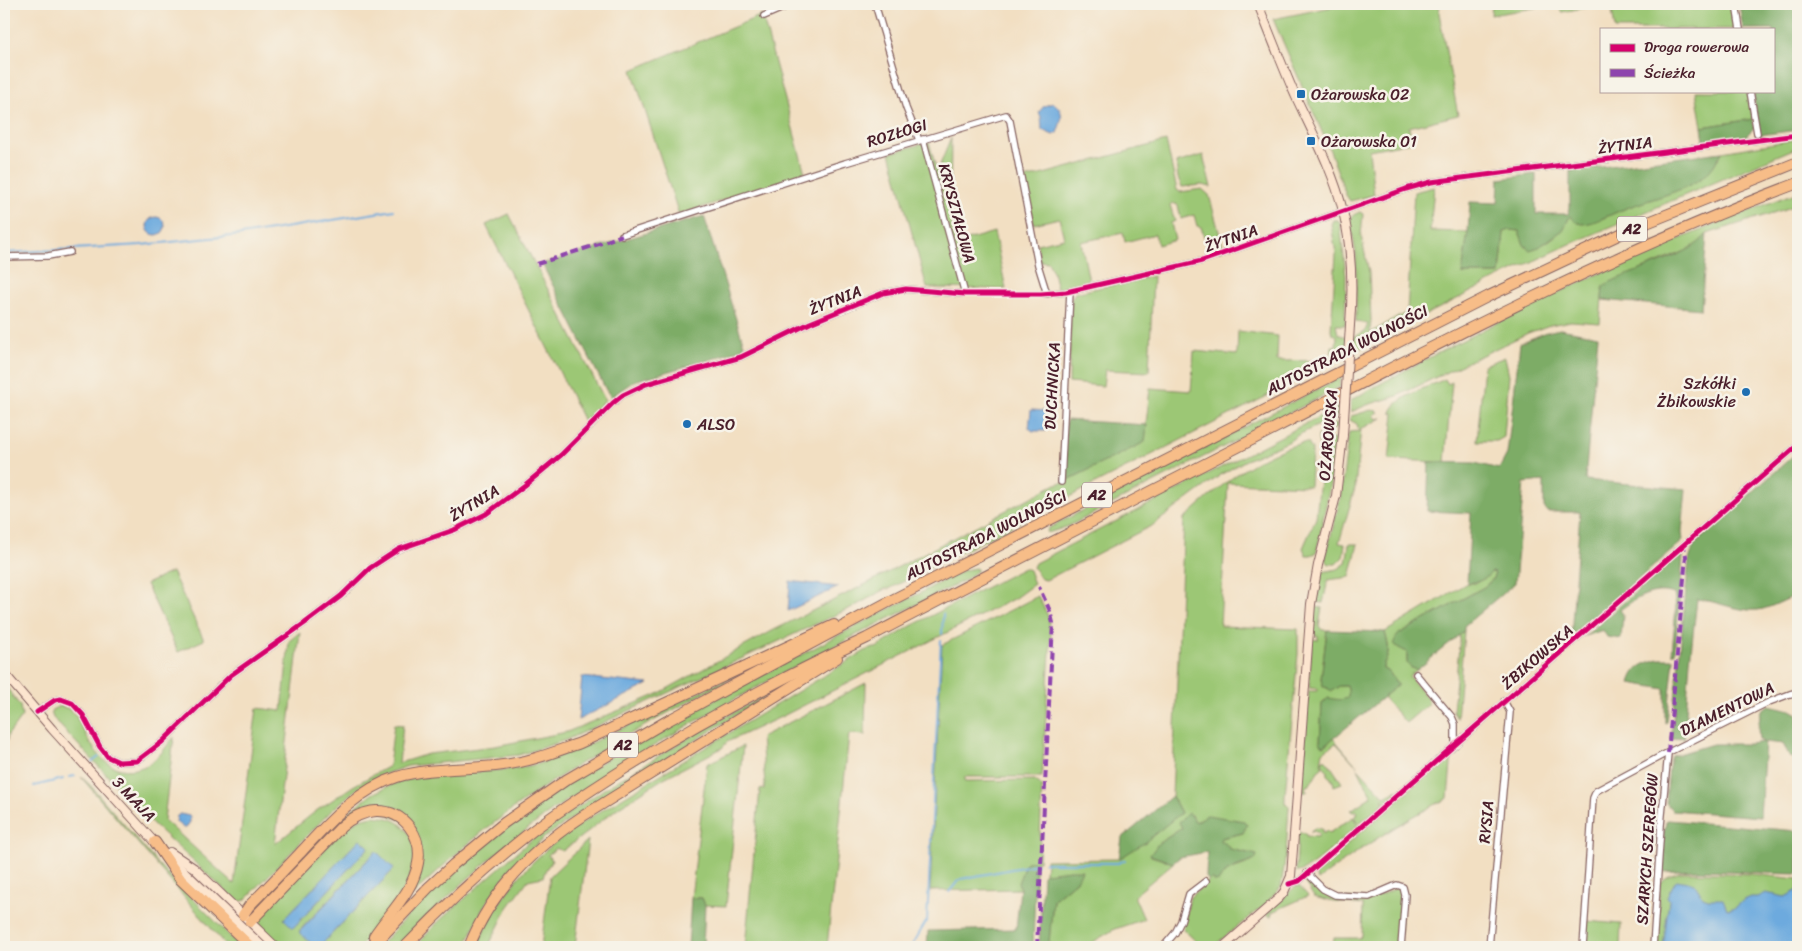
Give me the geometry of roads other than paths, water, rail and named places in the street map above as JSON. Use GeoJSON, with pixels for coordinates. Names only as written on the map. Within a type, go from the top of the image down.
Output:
{"type":"FeatureCollection","features":[{"type":"Feature","properties":{"kind":"highway","name":"AUTOSTRADA WOLNOŚCI"},"geometry":{"type":"LineString","coordinates":[[372,947],[410,906],[454,864],[504,823],[566,780],[627,743],[894,599],[1489,296],[1629,230],[1798,162]]}},
{"type":"Feature","properties":{"kind":"highway","name":"A2"},"geometry":{"type":"LineString","coordinates":[[405,947],[428,922],[480,874],[528,834],[585,794],[705,721],[806,667],[867,638],[1479,323],[1619,257],[1798,183]]}},
{"type":"Feature","properties":{"kind":"highway"},"geometry":{"type":"LineString","coordinates":[[245,921],[249,906],[337,815],[372,788],[395,778],[417,772],[522,762],[571,746],[821,630],[894,599]]}},
{"type":"Feature","properties":{"kind":"highway"},"geometry":{"type":"LineString","coordinates":[[469,947],[482,920],[502,887],[518,868],[554,836],[617,794],[797,684],[867,638]]}},
{"type":"Feature","properties":{"kind":"highway"},"geometry":{"type":"LineString","coordinates":[[245,921],[341,826],[366,812],[384,811],[401,818],[411,828],[417,842],[418,862],[412,883],[367,947]]}},
{"type":"Feature","properties":{"kind":"highway"},"geometry":{"type":"LineString","coordinates":[[155,842],[181,880],[251,947]]}},
{"type":"Feature","properties":{"kind":"main road","name":"OŻAROWSKA"},"geometry":{"type":"LineString","coordinates":[[1258,4],[1285,72],[1329,167],[1343,212],[1351,264],[1352,302],[1343,435],[1336,496],[1318,565],[1311,604],[1292,870],[1289,884]]}},
{"type":"Feature","properties":{"kind":"main road","name":"3 MAJA"},"geometry":{"type":"LineString","coordinates":[[4,673],[155,842],[276,947]]}},
{"type":"Feature","properties":{"kind":"main road","name":"ŻBIKOWSKA"},"geometry":{"type":"LineString","coordinates":[[1223,947],[1279,898],[1289,884]]}},
{"type":"Feature","properties":{"kind":"main road","name":"3 MAJA"},"geometry":{"type":"LineString","coordinates":[[245,921],[263,947]]}},
{"type":"Feature","properties":{"kind":"street"},"geometry":{"type":"LineString","coordinates":[[764,16],[792,4]]}},
{"type":"Feature","properties":{"kind":"street","name":"KRYSZTAŁOWA"},"geometry":{"type":"LineString","coordinates":[[875,4],[906,108],[921,140],[965,294]]}},
{"type":"Feature","properties":{"kind":"street"},"geometry":{"type":"LineString","coordinates":[[1736,4],[1740,28]]}},
{"type":"Feature","properties":{"kind":"street"},"geometry":{"type":"LineString","coordinates":[[1750,92],[1757,133]]}},
{"type":"Feature","properties":{"kind":"street","name":"ROZŁOGI"},"geometry":{"type":"LineString","coordinates":[[622,235],[845,163],[1006,115],[1008,117],[1038,265],[1047,294]]}},
{"type":"Feature","properties":{"kind":"street","name":"ŻYTNIA"},"geometry":{"type":"LineString","coordinates":[[37,712],[55,700],[72,703],[84,715],[100,747],[108,757],[118,762],[137,761],[162,742],[231,675],[305,624],[341,596],[370,568],[399,549],[454,530],[486,514],[561,455],[613,403],[636,388],[741,356],[810,323],[883,293],[906,289],[965,294],[1047,294],[1070,291],[1202,261],[1431,182],[1798,135]]}},
{"type":"Feature","properties":{"kind":"street"},"geometry":{"type":"LineString","coordinates":[[4,258],[48,256],[70,252]]}},
{"type":"Feature","properties":{"kind":"street","name":"DUCHNICKA"},"geometry":{"type":"LineString","coordinates":[[1061,482],[1070,291]]}},
{"type":"Feature","properties":{"kind":"street","name":"ŻBIKOWSKA"},"geometry":{"type":"LineString","coordinates":[[1289,884],[1299,881],[1798,445]]}},
{"type":"Feature","properties":{"kind":"street"},"geometry":{"type":"LineString","coordinates":[[1416,674],[1452,717],[1455,724],[1468,733]]}},
{"type":"Feature","properties":{"kind":"street","name":"DIAMENTOWA"},"geometry":{"type":"LineString","coordinates":[[1582,947],[1594,795],[1598,789],[1769,702],[1798,692]]}},
{"type":"Feature","properties":{"kind":"street","name":"RYSIA"},"geometry":{"type":"LineString","coordinates":[[1489,947],[1510,712],[1504,701]]}},
{"type":"Feature","properties":{"kind":"street"},"geometry":{"type":"LineString","coordinates":[[1455,724],[1455,744]]}},
{"type":"Feature","properties":{"kind":"street","name":"SZARYCH SZEREGÓW"},"geometry":{"type":"LineString","coordinates":[[1653,947],[1661,820],[1668,752]]}},
{"type":"Feature","properties":{"kind":"street"},"geometry":{"type":"LineString","coordinates":[[1307,873],[1323,889],[1335,895],[1366,898],[1397,885],[1403,887],[1405,895],[1401,947]]}},
{"type":"Feature","properties":{"kind":"street"},"geometry":{"type":"LineString","coordinates":[[1163,947],[1178,927],[1188,894],[1206,881]]}},
{"type":"Feature","properties":{"kind":"water"},"geometry":{"type":"Polygon","coordinates":[[[1053,103],[1060,109],[1061,116],[1057,133],[1053,135],[1042,130],[1039,112],[1044,106],[1053,103]]]}},
{"type":"Feature","properties":{"kind":"water"},"geometry":{"type":"Polygon","coordinates":[[[156,217],[162,220],[165,226],[162,232],[156,235],[150,232],[147,226],[150,220],[156,217]]]}},
{"type":"Feature","properties":{"kind":"water"},"geometry":{"type":"Polygon","coordinates":[[[1031,410],[1047,411],[1046,431],[1033,431],[1029,428],[1031,410]]]}},
{"type":"Feature","properties":{"kind":"water"},"geometry":{"type":"Polygon","coordinates":[[[790,581],[839,587],[788,611],[790,581]]]}},
{"type":"Feature","properties":{"kind":"water"},"geometry":{"type":"Polygon","coordinates":[[[582,677],[649,684],[578,720],[582,677]]]}},
{"type":"Feature","properties":{"kind":"water"},"geometry":{"type":"Polygon","coordinates":[[[180,814],[190,816],[190,822],[185,829],[176,822],[177,816],[180,814]]]}},
{"type":"Feature","properties":{"kind":"water"},"geometry":{"type":"Polygon","coordinates":[[[360,839],[369,847],[293,928],[284,919],[360,839]]]}},
{"type":"Feature","properties":{"kind":"water"},"geometry":{"type":"Polygon","coordinates":[[[376,851],[394,869],[319,947],[315,947],[299,932],[376,851]]]}},
{"type":"Feature","properties":{"kind":"water"},"geometry":{"type":"Polygon","coordinates":[[[1676,880],[1694,883],[1703,897],[1723,899],[1727,909],[1736,907],[1751,897],[1758,897],[1766,893],[1785,897],[1798,890],[1798,947],[1663,947],[1669,900],[1667,896],[1676,880]]]}},
{"type":"Feature","properties":{"kind":"waterway"},"geometry":{"type":"LineString","coordinates":[[4,253],[141,245],[241,235],[394,210]]}},
{"type":"Feature","properties":{"kind":"waterway"},"geometry":{"type":"LineString","coordinates":[[946,545],[946,556]]}},
{"type":"Feature","properties":{"kind":"waterway"},"geometry":{"type":"LineString","coordinates":[[942,634],[943,614]]}},
{"type":"Feature","properties":{"kind":"waterway"},"geometry":{"type":"LineString","coordinates":[[927,922],[941,640]]}},
{"type":"Feature","properties":{"kind":"waterway"},"geometry":{"type":"LineString","coordinates":[[92,762],[99,757]]}},
{"type":"Feature","properties":{"kind":"waterway"},"geometry":{"type":"LineString","coordinates":[[69,777],[75,776]]}},
{"type":"Feature","properties":{"kind":"waterway"},"geometry":{"type":"LineString","coordinates":[[34,786],[63,779]]}},
{"type":"Feature","properties":{"kind":"waterway"},"geometry":{"type":"LineString","coordinates":[[1044,863],[1118,863],[1125,860]]}},
{"type":"Feature","properties":{"kind":"waterway"},"geometry":{"type":"LineString","coordinates":[[949,892],[961,879],[1037,864]]}},
{"type":"Feature","properties":{"kind":"waterway"},"geometry":{"type":"LineString","coordinates":[[911,947],[926,922]]}},
{"type":"Feature","properties":{"kind":"place","name":"Ożarowska 02"},"geometry":{"type":"Point","coordinates":[1301,94]}},
{"type":"Feature","properties":{"kind":"place","name":"Ożarowska 01"},"geometry":{"type":"Point","coordinates":[1311,141]}},
{"type":"Feature","properties":{"kind":"place","name":"Szkółki Żbikowskie"},"geometry":{"type":"Point","coordinates":[1746,392]}},
{"type":"Feature","properties":{"kind":"place","name":"ALSO"},"geometry":{"type":"Point","coordinates":[687,424]}}]}
